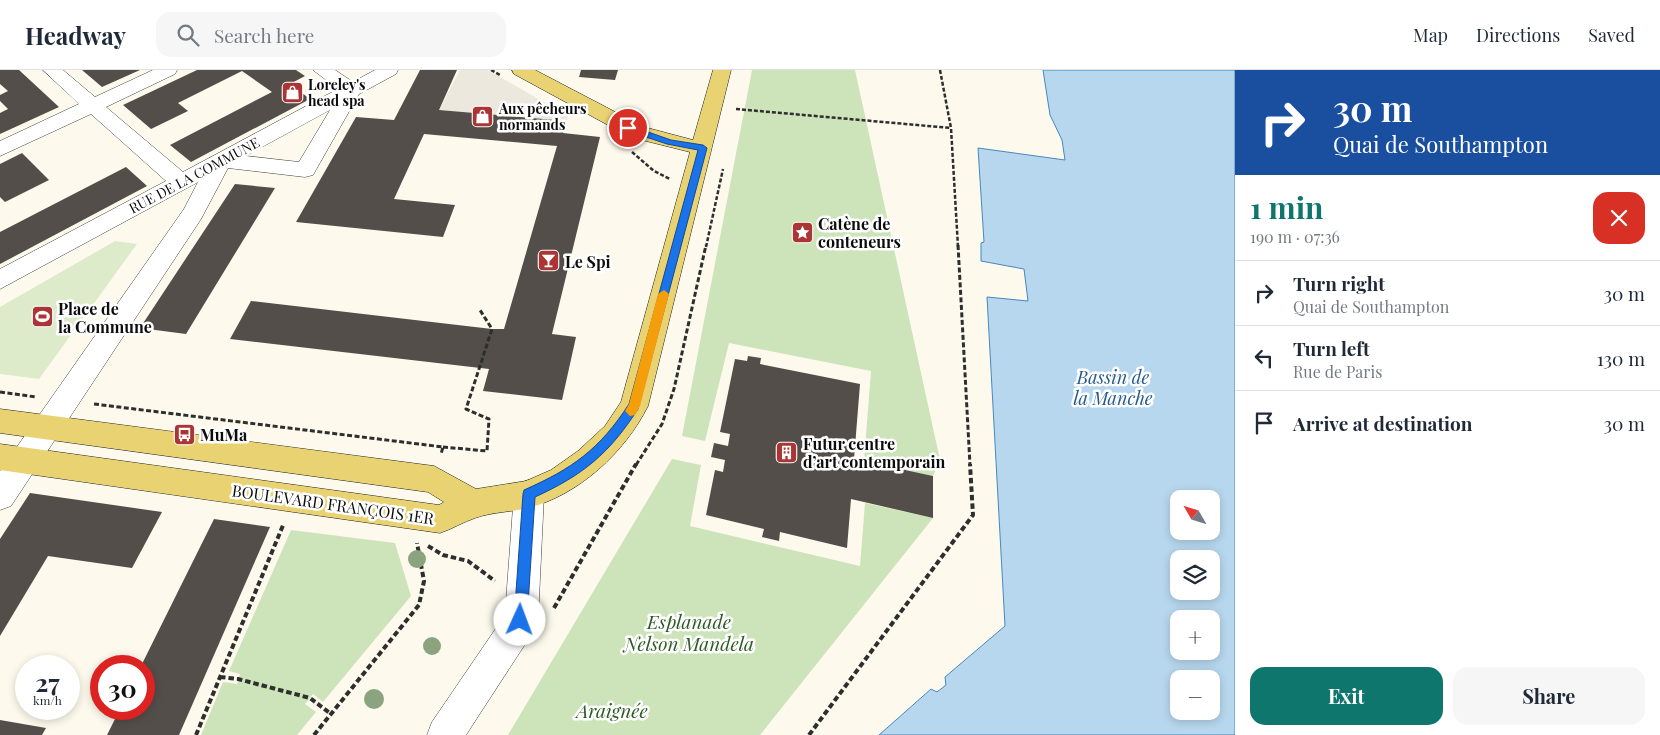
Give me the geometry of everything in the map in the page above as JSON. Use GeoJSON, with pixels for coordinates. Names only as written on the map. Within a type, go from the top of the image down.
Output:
{"type":"FeatureCollection","features":[{"type":"Feature","properties":{"kind":"main road"},"geometry":{"type":"LineString","coordinates":[[521,70],[637,132],[670,142],[703,148]]}},
{"type":"Feature","properties":{"kind":"main road"},"geometry":{"type":"LineString","coordinates":[[473,504],[529,494],[562,479],[588,460],[615,435],[634,406],[722,70]]}},
{"type":"Feature","properties":{"kind":"main road","name":"BOULEVARD FRANÇOIS 1ER"},"geometry":{"type":"LineString","coordinates":[[0,421],[434,479],[473,504]]}},
{"type":"Feature","properties":{"kind":"main road","name":"BOULEVARD FRANÇOIS 1ER"},"geometry":{"type":"LineString","coordinates":[[12,459],[440,519],[473,504]]}},
{"type":"Feature","properties":{"kind":"street"},"geometry":{"type":"LineString","coordinates":[[52,70],[181,182]]}},
{"type":"Feature","properties":{"kind":"street"},"geometry":{"type":"LineString","coordinates":[[0,148],[168,70]]}},
{"type":"Feature","properties":{"kind":"street"},"geometry":{"type":"LineString","coordinates":[[0,496],[12,459],[48,427],[193,213],[221,160],[305,170],[352,90],[322,70]]}},
{"type":"Feature","properties":{"kind":"street","name":"RUE DE LA COMMUNE"},"geometry":{"type":"LineString","coordinates":[[0,280],[389,70]]}},
{"type":"Feature","properties":{"kind":"street"},"geometry":{"type":"LineString","coordinates":[[445,735],[520,620],[529,494]]}},
{"type":"Feature","properties":{"kind":"path"},"geometry":{"type":"LineString","coordinates":[[809,735],[973,515],[951,128],[940,70]]}},
{"type":"Feature","properties":{"kind":"path"},"geometry":{"type":"LineString","coordinates":[[712,107],[951,128]]}},
{"type":"Feature","properties":{"kind":"path"},"geometry":{"type":"LineString","coordinates":[[0,392],[486,451],[489,419],[466,409],[492,329],[480,310]]}},
{"type":"Feature","properties":{"kind":"path"},"geometry":{"type":"LineString","coordinates":[[440,455],[443,447]]}},
{"type":"Feature","properties":{"kind":"path"},"geometry":{"type":"LineString","coordinates":[[196,735],[294,500]]}},
{"type":"Feature","properties":{"kind":"path"},"geometry":{"type":"LineString","coordinates":[[314,735],[419,605],[424,581],[417,540],[443,555],[468,561],[521,600]]}},
{"type":"Feature","properties":{"kind":"path"},"geometry":{"type":"LineString","coordinates":[[220,676],[310,698],[331,714]]}},
{"type":"Feature","properties":{"kind":"green space"},"geometry":{"type":"Polygon","coordinates":[[[752,70],[855,70],[940,460],[933,476],[864,461],[871,371],[729,343],[705,441],[682,436],[752,70]]]}},
{"type":"Feature","properties":{"kind":"green space","name":"Place de la Commune"},"geometry":{"type":"Polygon","coordinates":[[[115,241],[137,244],[39,379],[0,374],[0,307],[115,241]]]}},
{"type":"Feature","properties":{"kind":"green space","name":"Esplanade Nelson Mandela"},"geometry":{"type":"Polygon","coordinates":[[[672,459],[701,465],[690,526],[860,566],[865,503],[933,518],[760,735],[508,735],[672,459]]]}},
{"type":"Feature","properties":{"kind":"green space"},"geometry":{"type":"Polygon","coordinates":[[[291,530],[395,543],[411,596],[323,702],[313,694],[305,704],[316,712],[297,735],[201,735],[223,682],[237,684],[240,674],[229,671],[291,530]]]}},
{"type":"Feature","properties":{"kind":"shaded area"},"geometry":{"type":"Polygon","coordinates":[[[460,70],[488,70],[568,116],[567,121],[439,110],[460,70]]]}},
{"type":"Feature","properties":{"kind":"water","name":"Bassin de la Manche"},"geometry":{"type":"Polygon","coordinates":[[[1043,70],[1235,70],[1235,735],[879,735],[931,689],[937,692],[946,685],[945,677],[1005,626],[987,297],[1028,301],[1024,269],[981,261],[981,243],[984,242],[978,148],[1065,160],[1062,140],[1050,115],[1043,70]]]}},
{"type":"Feature","properties":{"kind":"building"},"geometry":{"type":"Polygon","coordinates":[[[0,70],[19,70],[59,107],[0,134],[0,113],[8,109],[0,101],[0,95],[8,91],[0,84],[0,70]]]}},
{"type":"Feature","properties":{"kind":"building"},"geometry":{"type":"Polygon","coordinates":[[[82,70],[140,70],[102,87],[82,70]]]}},
{"type":"Feature","properties":{"kind":"building"},"geometry":{"type":"Polygon","coordinates":[[[197,70],[296,70],[305,76],[290,84],[310,99],[191,162],[170,145],[272,92],[242,71],[178,103],[188,111],[151,129],[123,105],[197,70]]]}},
{"type":"Feature","properties":{"kind":"building"},"geometry":{"type":"Polygon","coordinates":[[[420,70],[457,70],[439,110],[567,121],[563,133],[600,137],[552,334],[576,337],[562,400],[483,391],[489,369],[230,339],[251,301],[504,329],[557,146],[424,134],[394,199],[455,205],[443,237],[296,222],[356,117],[394,120],[420,70]]]}},
{"type":"Feature","properties":{"kind":"building"},"geometry":{"type":"Polygon","coordinates":[[[581,70],[618,70],[615,80],[579,77],[581,70]]]}},
{"type":"Feature","properties":{"kind":"building"},"geometry":{"type":"Polygon","coordinates":[[[22,153],[49,180],[5,202],[0,197],[0,164],[22,153]]]}},
{"type":"Feature","properties":{"kind":"building"},"geometry":{"type":"Polygon","coordinates":[[[126,167],[147,186],[0,264],[0,232],[126,167]]]}},
{"type":"Feature","properties":{"kind":"building"},"geometry":{"type":"Polygon","coordinates":[[[235,184],[275,188],[186,334],[140,328],[235,184]]]}},
{"type":"Feature","properties":{"kind":"building","name":"Futur centre d’art contemporain"},"geometry":{"type":"Polygon","coordinates":[[[748,356],[761,358],[760,364],[860,384],[854,459],[933,476],[933,518],[851,499],[847,548],[780,532],[779,541],[762,537],[764,529],[706,515],[715,470],[723,472],[725,460],[711,457],[714,443],[728,446],[730,434],[720,432],[735,359],[747,361],[748,356]]]}},
{"type":"Feature","properties":{"kind":"building"},"geometry":{"type":"Polygon","coordinates":[[[30,493],[162,512],[132,568],[48,556],[0,636],[0,539],[30,493]]]}},
{"type":"Feature","properties":{"kind":"building"},"geometry":{"type":"Polygon","coordinates":[[[214,519],[270,527],[179,735],[107,735],[114,720],[155,720],[155,655],[146,655],[214,519]]]}},
{"type":"Feature","properties":{"kind":"building"},"geometry":{"type":"Polygon","coordinates":[[[0,720],[46,728],[42,735],[0,735],[0,720]]]}},
{"type":"Feature","properties":{"kind":"slow traffic"},"geometry":{"type":"LineString","coordinates":[[630,411],[634,406],[664,294]]}},
{"type":"Feature","properties":{"kind":"place","name":"Loreley's head spa"},"geometry":{"type":"Point","coordinates":[292,92]}},
{"type":"Feature","properties":{"kind":"place","name":"Aux pêcheurs normands"},"geometry":{"type":"Point","coordinates":[483,116]}},
{"type":"Feature","properties":{"kind":"place","name":"Catène de conteneurs"},"geometry":{"type":"Point","coordinates":[802,232]}},
{"type":"Feature","properties":{"kind":"place","name":"Le Spi"},"geometry":{"type":"Point","coordinates":[549,261]}},
{"type":"Feature","properties":{"kind":"place","name":"Place de la Commune"},"geometry":{"type":"Point","coordinates":[42,317]}},
{"type":"Feature","properties":{"kind":"place","name":"MuMa"},"geometry":{"type":"Point","coordinates":[184,434]}},
{"type":"Feature","properties":{"kind":"place","name":"Futur centre d’art contemporain"},"geometry":{"type":"Point","coordinates":[787,452]}},
{"type":"Feature","properties":{"kind":"route"},"geometry":{"type":"LineString","coordinates":[[520,620],[529,494],[562,479],[588,460],[615,435],[634,406],[703,148],[649,137],[628,128]]}},
{"type":"Feature","properties":{"kind":"park label","name":"Araignée"},"geometry":{"type":"Point","coordinates":[612,710]}}]}
